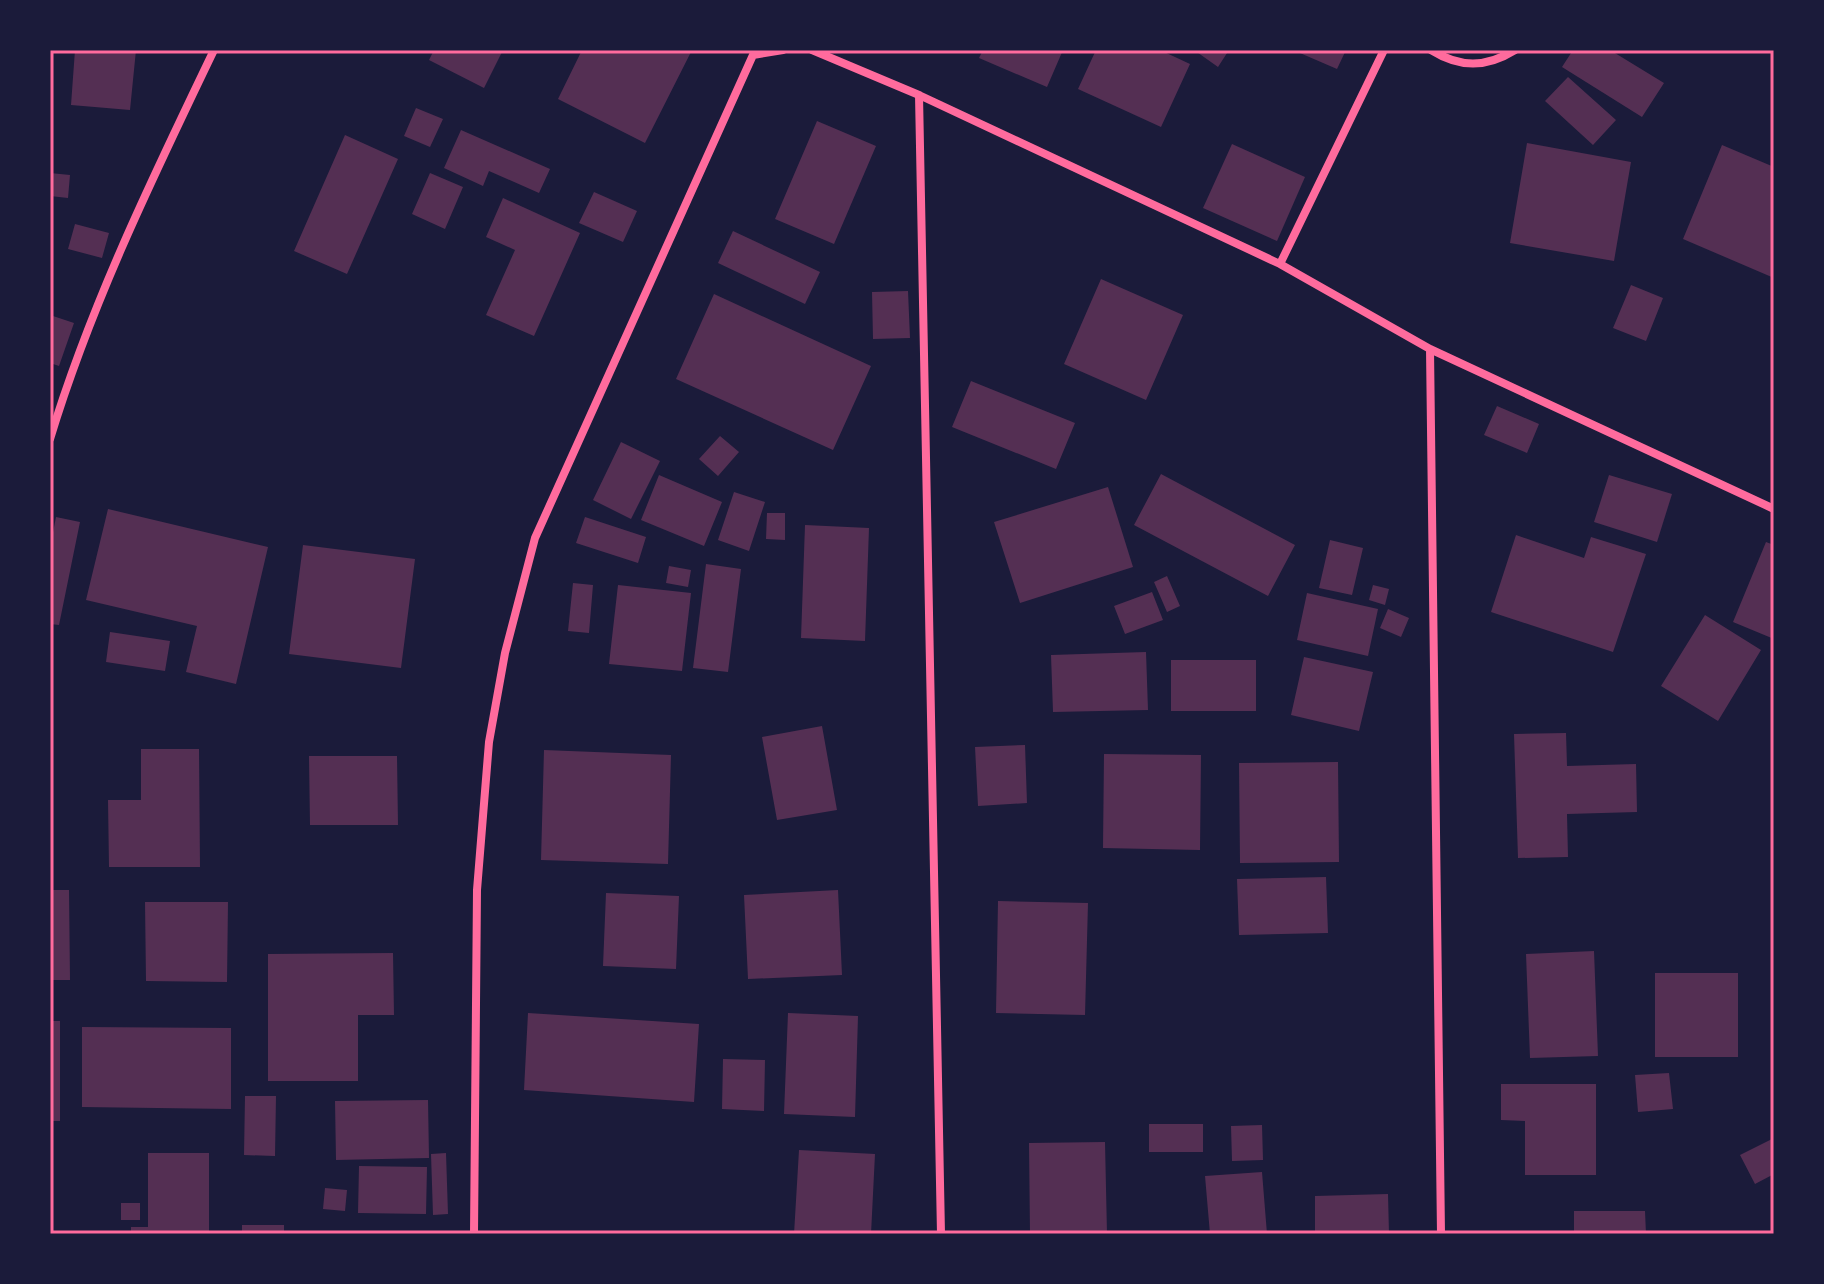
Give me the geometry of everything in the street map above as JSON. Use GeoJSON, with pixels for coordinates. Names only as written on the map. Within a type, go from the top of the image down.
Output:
{"type":"FeatureCollection","features":[{"type":"Feature","properties":{"kind":"street"},"geometry":{"type":"LineString","coordinates":[[50,439],[67,382],[108,278],[214,50]]}},
{"type":"Feature","properties":{"kind":"street"},"geometry":{"type":"LineString","coordinates":[[474,1234],[477,890],[489,742],[505,653],[535,538],[753,55],[783,50]]}},
{"type":"Feature","properties":{"kind":"street"},"geometry":{"type":"LineString","coordinates":[[812,50],[919,95],[1280,264],[1430,349],[1774,509]]}},
{"type":"Feature","properties":{"kind":"street"},"geometry":{"type":"LineString","coordinates":[[1280,264],[1384,50]]}},
{"type":"Feature","properties":{"kind":"street"},"geometry":{"type":"LineString","coordinates":[[1431,50],[1470,67],[1515,50]]}},
{"type":"Feature","properties":{"kind":"street"},"geometry":{"type":"LineString","coordinates":[[919,95],[941,1234]]}},
{"type":"Feature","properties":{"kind":"street"},"geometry":{"type":"LineString","coordinates":[[1430,349],[1441,1234]]}},
{"type":"Feature","properties":{"kind":"building"},"geometry":{"type":"Polygon","coordinates":[[[75,50],[136,50],[130,110],[71,105],[75,50]]]}},
{"type":"Feature","properties":{"kind":"building"},"geometry":{"type":"Polygon","coordinates":[[[434,50],[503,50],[484,88],[429,60],[434,50]]]}},
{"type":"Feature","properties":{"kind":"building"},"geometry":{"type":"Polygon","coordinates":[[[582,50],[692,50],[645,143],[558,99],[582,50]]]}},
{"type":"Feature","properties":{"kind":"building"},"geometry":{"type":"Polygon","coordinates":[[[983,50],[1063,50],[1047,87],[979,58],[983,50]]]}},
{"type":"Feature","properties":{"kind":"building"},"geometry":{"type":"Polygon","coordinates":[[[1096,50],[1160,50],[1190,64],[1161,127],[1078,89],[1096,50]]]}},
{"type":"Feature","properties":{"kind":"building"},"geometry":{"type":"Polygon","coordinates":[[[1194,50],[1229,50],[1218,67],[1194,50]]]}},
{"type":"Feature","properties":{"kind":"building"},"geometry":{"type":"Polygon","coordinates":[[[1293,50],[1346,50],[1337,69],[1293,50]]]}},
{"type":"Feature","properties":{"kind":"building"},"geometry":{"type":"Polygon","coordinates":[[[1573,50],[1610,50],[1664,83],[1642,117],[1562,67],[1573,50]]]}},
{"type":"Feature","properties":{"kind":"building"},"geometry":{"type":"Polygon","coordinates":[[[1568,77],[1616,120],[1593,145],[1545,101],[1568,77]]]}},
{"type":"Feature","properties":{"kind":"building"},"geometry":{"type":"Polygon","coordinates":[[[416,108],[443,119],[430,147],[404,136],[416,108]]]}},
{"type":"Feature","properties":{"kind":"building"},"geometry":{"type":"Polygon","coordinates":[[[817,121],[876,146],[834,244],[775,219],[817,121]]]}},
{"type":"Feature","properties":{"kind":"building"},"geometry":{"type":"Polygon","coordinates":[[[461,130],[550,169],[539,193],[489,171],[483,186],[444,168],[461,130]]]}},
{"type":"Feature","properties":{"kind":"building"},"geometry":{"type":"Polygon","coordinates":[[[345,135],[398,159],[347,274],[294,251],[345,135]]]}},
{"type":"Feature","properties":{"kind":"building"},"geometry":{"type":"Polygon","coordinates":[[[1527,143],[1631,162],[1614,261],[1510,243],[1527,143]]]}},
{"type":"Feature","properties":{"kind":"building"},"geometry":{"type":"Polygon","coordinates":[[[1232,144],[1305,177],[1277,241],[1203,208],[1232,144]]]}},
{"type":"Feature","properties":{"kind":"building"},"geometry":{"type":"Polygon","coordinates":[[[1722,145],[1774,167],[1774,278],[1683,239],[1722,145]]]}},
{"type":"Feature","properties":{"kind":"building"},"geometry":{"type":"Polygon","coordinates":[[[50,173],[70,175],[68,198],[50,196],[50,173]]]}},
{"type":"Feature","properties":{"kind":"building"},"geometry":{"type":"Polygon","coordinates":[[[430,173],[463,187],[445,229],[412,214],[430,173]]]}},
{"type":"Feature","properties":{"kind":"building"},"geometry":{"type":"Polygon","coordinates":[[[594,192],[637,211],[623,242],[579,223],[594,192]]]}},
{"type":"Feature","properties":{"kind":"building"},"geometry":{"type":"Polygon","coordinates":[[[503,198],[580,233],[534,336],[486,315],[515,250],[486,237],[503,198]]]}},
{"type":"Feature","properties":{"kind":"building"},"geometry":{"type":"Polygon","coordinates":[[[75,224],[109,233],[102,258],[68,249],[75,224]]]}},
{"type":"Feature","properties":{"kind":"building"},"geometry":{"type":"Polygon","coordinates":[[[733,231],[820,272],[805,304],[718,263],[733,231]]]}},
{"type":"Feature","properties":{"kind":"building"},"geometry":{"type":"Polygon","coordinates":[[[1101,279],[1183,315],[1146,400],[1064,364],[1101,279]]]}},
{"type":"Feature","properties":{"kind":"building"},"geometry":{"type":"Polygon","coordinates":[[[1631,285],[1663,298],[1646,341],[1613,328],[1631,285]]]}},
{"type":"Feature","properties":{"kind":"building"},"geometry":{"type":"Polygon","coordinates":[[[908,291],[910,338],[873,339],[872,292],[908,291]]]}},
{"type":"Feature","properties":{"kind":"building"},"geometry":{"type":"Polygon","coordinates":[[[714,294],[871,366],[833,450],[676,379],[714,294]]]}},
{"type":"Feature","properties":{"kind":"building"},"geometry":{"type":"Polygon","coordinates":[[[50,315],[74,323],[59,366],[50,363],[50,315]]]}},
{"type":"Feature","properties":{"kind":"building"},"geometry":{"type":"Polygon","coordinates":[[[971,381],[1075,423],[1056,469],[952,427],[971,381]]]}},
{"type":"Feature","properties":{"kind":"building"},"geometry":{"type":"Polygon","coordinates":[[[1497,406],[1539,424],[1527,453],[1484,435],[1497,406]]]}},
{"type":"Feature","properties":{"kind":"building"},"geometry":{"type":"Polygon","coordinates":[[[720,436],[739,452],[718,476],[699,459],[720,436]]]}},
{"type":"Feature","properties":{"kind":"building"},"geometry":{"type":"Polygon","coordinates":[[[621,442],[660,461],[631,519],[593,500],[621,442]]]}},
{"type":"Feature","properties":{"kind":"building"},"geometry":{"type":"Polygon","coordinates":[[[1161,474],[1295,545],[1268,596],[1134,525],[1161,474]]]}},
{"type":"Feature","properties":{"kind":"building"},"geometry":{"type":"Polygon","coordinates":[[[659,475],[722,502],[704,546],[641,520],[659,475]]]}},
{"type":"Feature","properties":{"kind":"building"},"geometry":{"type":"Polygon","coordinates":[[[1609,475],[1672,494],[1657,542],[1594,522],[1609,475]]]}},
{"type":"Feature","properties":{"kind":"building"},"geometry":{"type":"Polygon","coordinates":[[[1108,487],[1133,567],[1020,603],[994,522],[1108,487]]]}},
{"type":"Feature","properties":{"kind":"building"},"geometry":{"type":"Polygon","coordinates":[[[734,492],[765,502],[749,551],[718,540],[734,492]]]}},
{"type":"Feature","properties":{"kind":"building"},"geometry":{"type":"Polygon","coordinates":[[[108,509],[268,547],[236,684],[186,672],[197,626],[86,600],[108,509]]]}},
{"type":"Feature","properties":{"kind":"building"},"geometry":{"type":"Polygon","coordinates":[[[767,513],[785,513],[785,540],[766,539],[767,513]]]}},
{"type":"Feature","properties":{"kind":"building"},"geometry":{"type":"Polygon","coordinates":[[[56,517],[80,522],[59,625],[50,624],[50,548],[56,517]]]}},
{"type":"Feature","properties":{"kind":"building"},"geometry":{"type":"Polygon","coordinates":[[[585,517],[646,537],[638,563],[576,543],[585,517]]]}},
{"type":"Feature","properties":{"kind":"building"},"geometry":{"type":"Polygon","coordinates":[[[805,525],[869,528],[865,641],[801,638],[805,525]]]}},
{"type":"Feature","properties":{"kind":"building"},"geometry":{"type":"Polygon","coordinates":[[[1516,535],[1584,558],[1591,537],[1646,554],[1613,652],[1491,612],[1516,535]]]}},
{"type":"Feature","properties":{"kind":"building"},"geometry":{"type":"Polygon","coordinates":[[[1330,540],[1363,548],[1352,595],[1319,588],[1330,540]]]}},
{"type":"Feature","properties":{"kind":"building"},"geometry":{"type":"Polygon","coordinates":[[[1766,542],[1774,545],[1774,639],[1733,622],[1766,542]]]}},
{"type":"Feature","properties":{"kind":"building"},"geometry":{"type":"Polygon","coordinates":[[[303,545],[415,559],[401,668],[289,654],[303,545]]]}},
{"type":"Feature","properties":{"kind":"building"},"geometry":{"type":"Polygon","coordinates":[[[706,564],[741,569],[728,672],[693,668],[706,564]]]}},
{"type":"Feature","properties":{"kind":"building"},"geometry":{"type":"Polygon","coordinates":[[[669,566],[691,570],[688,587],[666,583],[669,566]]]}},
{"type":"Feature","properties":{"kind":"building"},"geometry":{"type":"Polygon","coordinates":[[[1167,576],[1180,606],[1167,612],[1154,582],[1167,576]]]}},
{"type":"Feature","properties":{"kind":"building"},"geometry":{"type":"Polygon","coordinates":[[[573,583],[593,585],[589,633],[568,631],[573,583]]]}},
{"type":"Feature","properties":{"kind":"building"},"geometry":{"type":"Polygon","coordinates":[[[618,585],[691,593],[682,671],[609,664],[618,585]]]}},
{"type":"Feature","properties":{"kind":"building"},"geometry":{"type":"Polygon","coordinates":[[[1373,585],[1389,589],[1385,605],[1369,600],[1373,585]]]}},
{"type":"Feature","properties":{"kind":"building"},"geometry":{"type":"Polygon","coordinates":[[[1152,592],[1163,620],[1125,634],[1114,606],[1152,592]]]}},
{"type":"Feature","properties":{"kind":"building"},"geometry":{"type":"Polygon","coordinates":[[[1307,593],[1378,609],[1368,656],[1297,640],[1307,593]]]}},
{"type":"Feature","properties":{"kind":"building"},"geometry":{"type":"Polygon","coordinates":[[[1388,609],[1409,618],[1401,637],[1380,628],[1388,609]]]}},
{"type":"Feature","properties":{"kind":"building"},"geometry":{"type":"Polygon","coordinates":[[[1705,615],[1761,650],[1718,721],[1661,686],[1705,615]]]}},
{"type":"Feature","properties":{"kind":"building"},"geometry":{"type":"Polygon","coordinates":[[[110,632],[170,641],[165,671],[106,662],[110,632]]]}},
{"type":"Feature","properties":{"kind":"building"},"geometry":{"type":"Polygon","coordinates":[[[1146,652],[1148,710],[1053,712],[1051,655],[1146,652]]]}},
{"type":"Feature","properties":{"kind":"building"},"geometry":{"type":"Polygon","coordinates":[[[1304,657],[1373,672],[1359,731],[1291,715],[1304,657]]]}},
{"type":"Feature","properties":{"kind":"building"},"geometry":{"type":"Polygon","coordinates":[[[1171,660],[1256,660],[1256,711],[1171,711],[1171,660]]]}},
{"type":"Feature","properties":{"kind":"building"},"geometry":{"type":"Polygon","coordinates":[[[822,726],[837,810],[777,820],[762,737],[822,726]]]}},
{"type":"Feature","properties":{"kind":"building"},"geometry":{"type":"Polygon","coordinates":[[[1566,733],[1567,766],[1636,764],[1637,812],[1567,814],[1568,857],[1518,858],[1514,734],[1566,733]]]}},
{"type":"Feature","properties":{"kind":"building"},"geometry":{"type":"Polygon","coordinates":[[[1025,745],[1027,803],[978,806],[975,747],[1025,745]]]}},
{"type":"Feature","properties":{"kind":"building"},"geometry":{"type":"Polygon","coordinates":[[[141,749],[199,749],[200,867],[109,867],[108,800],[141,800],[141,749]]]}},
{"type":"Feature","properties":{"kind":"building"},"geometry":{"type":"Polygon","coordinates":[[[544,750],[671,755],[668,864],[541,860],[544,750]]]}},
{"type":"Feature","properties":{"kind":"building"},"geometry":{"type":"Polygon","coordinates":[[[1104,754],[1201,755],[1200,850],[1103,848],[1104,754]]]}},
{"type":"Feature","properties":{"kind":"building"},"geometry":{"type":"Polygon","coordinates":[[[309,756],[397,756],[398,825],[310,825],[309,756]]]}},
{"type":"Feature","properties":{"kind":"building"},"geometry":{"type":"Polygon","coordinates":[[[1338,762],[1339,862],[1240,863],[1239,763],[1338,762]]]}},
{"type":"Feature","properties":{"kind":"building"},"geometry":{"type":"Polygon","coordinates":[[[1326,877],[1328,933],[1239,935],[1237,879],[1326,877]]]}},
{"type":"Feature","properties":{"kind":"building"},"geometry":{"type":"Polygon","coordinates":[[[50,890],[69,890],[70,980],[50,980],[50,890]]]}},
{"type":"Feature","properties":{"kind":"building"},"geometry":{"type":"Polygon","coordinates":[[[838,890],[842,975],[748,979],[744,895],[838,890]]]}},
{"type":"Feature","properties":{"kind":"building"},"geometry":{"type":"Polygon","coordinates":[[[606,893],[679,896],[676,969],[603,966],[606,893]]]}},
{"type":"Feature","properties":{"kind":"building"},"geometry":{"type":"Polygon","coordinates":[[[998,901],[1088,903],[1085,1015],[996,1013],[998,901]]]}},
{"type":"Feature","properties":{"kind":"building"},"geometry":{"type":"Polygon","coordinates":[[[145,902],[228,902],[227,982],[146,981],[145,902]]]}},
{"type":"Feature","properties":{"kind":"building"},"geometry":{"type":"Polygon","coordinates":[[[1594,951],[1598,1056],[1530,1058],[1526,954],[1594,951]]]}},
{"type":"Feature","properties":{"kind":"building"},"geometry":{"type":"Polygon","coordinates":[[[393,953],[394,1015],[358,1015],[358,1081],[268,1081],[268,954],[393,953]]]}},
{"type":"Feature","properties":{"kind":"building"},"geometry":{"type":"Polygon","coordinates":[[[1655,973],[1738,973],[1738,1057],[1655,1057],[1655,973]]]}},
{"type":"Feature","properties":{"kind":"building"},"geometry":{"type":"Polygon","coordinates":[[[528,1013],[699,1024],[694,1102],[524,1090],[528,1013]]]}},
{"type":"Feature","properties":{"kind":"building"},"geometry":{"type":"Polygon","coordinates":[[[788,1013],[858,1016],[855,1117],[784,1114],[788,1013]]]}},
{"type":"Feature","properties":{"kind":"building"},"geometry":{"type":"Polygon","coordinates":[[[50,1021],[60,1021],[60,1121],[50,1121],[50,1021]]]}},
{"type":"Feature","properties":{"kind":"building"},"geometry":{"type":"Polygon","coordinates":[[[82,1027],[231,1028],[231,1109],[82,1107],[82,1027]]]}},
{"type":"Feature","properties":{"kind":"building"},"geometry":{"type":"Polygon","coordinates":[[[723,1059],[765,1060],[764,1111],[722,1109],[723,1059]]]}},
{"type":"Feature","properties":{"kind":"building"},"geometry":{"type":"Polygon","coordinates":[[[1669,1073],[1673,1109],[1638,1112],[1635,1075],[1669,1073]]]}},
{"type":"Feature","properties":{"kind":"building"},"geometry":{"type":"Polygon","coordinates":[[[1501,1084],[1596,1084],[1596,1175],[1525,1175],[1525,1121],[1501,1120],[1501,1084]]]}},
{"type":"Feature","properties":{"kind":"building"},"geometry":{"type":"Polygon","coordinates":[[[245,1096],[276,1096],[275,1156],[244,1155],[245,1096]]]}},
{"type":"Feature","properties":{"kind":"building"},"geometry":{"type":"Polygon","coordinates":[[[428,1100],[429,1158],[336,1160],[335,1101],[428,1100]]]}},
{"type":"Feature","properties":{"kind":"building"},"geometry":{"type":"Polygon","coordinates":[[[1149,1124],[1203,1124],[1203,1152],[1149,1152],[1149,1124]]]}},
{"type":"Feature","properties":{"kind":"building"},"geometry":{"type":"Polygon","coordinates":[[[1262,1125],[1263,1160],[1232,1161],[1231,1126],[1262,1125]]]}},
{"type":"Feature","properties":{"kind":"building"},"geometry":{"type":"Polygon","coordinates":[[[1774,1138],[1774,1174],[1755,1184],[1740,1155],[1774,1138]]]}},
{"type":"Feature","properties":{"kind":"building"},"geometry":{"type":"Polygon","coordinates":[[[1105,1142],[1107,1234],[1030,1234],[1029,1143],[1105,1142]]]}},
{"type":"Feature","properties":{"kind":"building"},"geometry":{"type":"Polygon","coordinates":[[[799,1150],[875,1154],[871,1234],[794,1234],[799,1150]]]}},
{"type":"Feature","properties":{"kind":"building"},"geometry":{"type":"Polygon","coordinates":[[[148,1153],[209,1153],[209,1234],[131,1234],[131,1227],[148,1227],[148,1153]]]}},
{"type":"Feature","properties":{"kind":"building"},"geometry":{"type":"Polygon","coordinates":[[[446,1153],[448,1214],[433,1215],[431,1154],[446,1153]]]}},
{"type":"Feature","properties":{"kind":"building"},"geometry":{"type":"Polygon","coordinates":[[[359,1166],[427,1167],[426,1214],[358,1213],[359,1166]]]}},
{"type":"Feature","properties":{"kind":"building"},"geometry":{"type":"Polygon","coordinates":[[[1262,1172],[1267,1234],[1210,1234],[1205,1176],[1262,1172]]]}},
{"type":"Feature","properties":{"kind":"building"},"geometry":{"type":"Polygon","coordinates":[[[325,1188],[347,1190],[345,1211],[323,1209],[325,1188]]]}},
{"type":"Feature","properties":{"kind":"building"},"geometry":{"type":"Polygon","coordinates":[[[1388,1194],[1389,1234],[1315,1234],[1315,1196],[1388,1194]]]}},
{"type":"Feature","properties":{"kind":"building"},"geometry":{"type":"Polygon","coordinates":[[[121,1203],[140,1203],[140,1220],[121,1220],[121,1203]]]}},
{"type":"Feature","properties":{"kind":"building"},"geometry":{"type":"Polygon","coordinates":[[[1574,1211],[1645,1211],[1646,1234],[1574,1234],[1574,1211]]]}},
{"type":"Feature","properties":{"kind":"building"},"geometry":{"type":"Polygon","coordinates":[[[242,1225],[284,1225],[284,1234],[242,1234],[242,1225]]]}}]}
